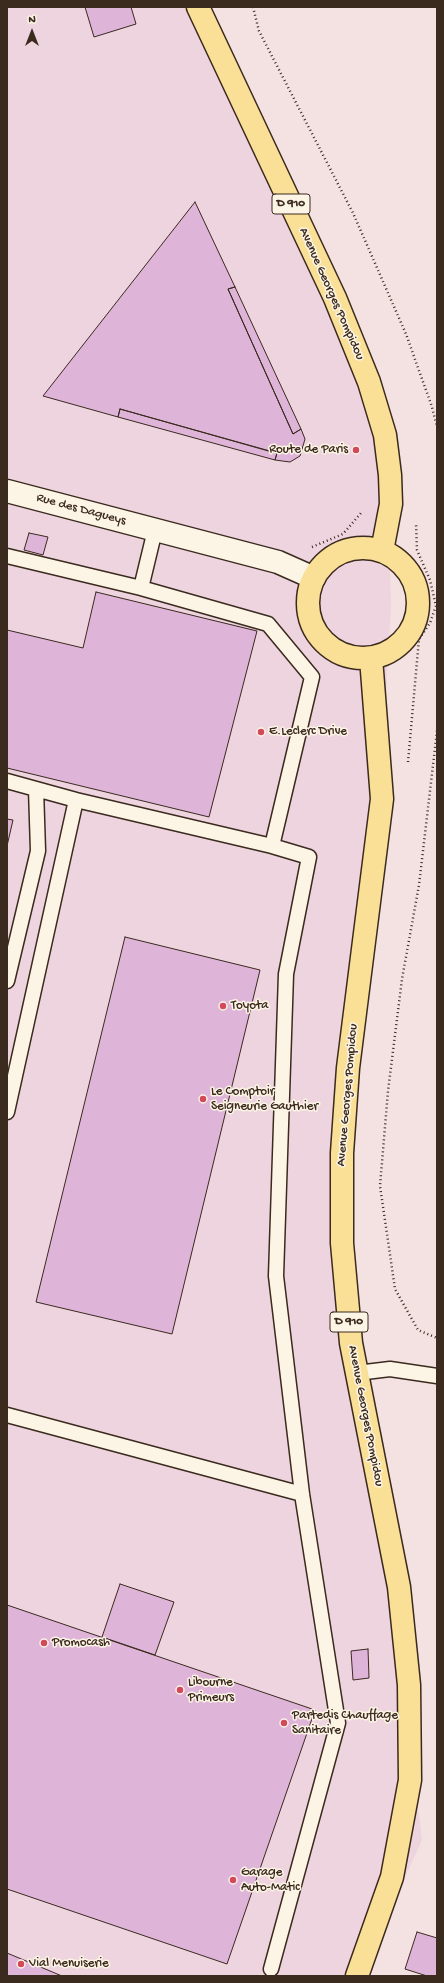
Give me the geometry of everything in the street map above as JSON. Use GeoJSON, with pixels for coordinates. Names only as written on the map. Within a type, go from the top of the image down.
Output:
{"type":"FeatureCollection","features":[{"type":"Feature","properties":{"kind":"main road","name":"Avenue Georges Pompidou"},"geometry":{"type":"LineString","coordinates":[[198,7],[335,298],[369,382],[385,435],[390,475],[391,504],[382,551]]}},
{"type":"Feature","properties":{"kind":"main road"},"geometry":{"type":"LineString","coordinates":[[366,548],[382,551],[397,560],[410,574],[417,591],[418,609],[413,626],[403,642],[388,652],[371,658],[353,657],[337,652],[323,642],[313,628],[308,612],[308,594],[314,578],[323,565],[335,555],[350,549],[366,548]]}},
{"type":"Feature","properties":{"kind":"main road","name":"Avenue Georges Pompidou"},"geometry":{"type":"LineString","coordinates":[[357,1976],[392,1877],[410,1780],[409,1686],[398,1587],[351,1343],[342,1243],[342,1152],[348,1068],[382,799],[371,658]]}},
{"type":"Feature","properties":{"kind":"street","name":"Rue des Dagueys"},"geometry":{"type":"LineString","coordinates":[[7,491],[278,562],[314,578]]}},
{"type":"Feature","properties":{"kind":"lane"},"geometry":{"type":"LineString","coordinates":[[141,588],[155,530]]}},
{"type":"Feature","properties":{"kind":"lane"},"geometry":{"type":"LineString","coordinates":[[7,556],[141,588],[268,624],[312,677],[272,846]]}},
{"type":"Feature","properties":{"kind":"lane"},"geometry":{"type":"LineString","coordinates":[[7,781],[76,800],[272,846],[309,857],[286,974],[276,1276],[302,1494],[338,1723],[271,1969]]}},
{"type":"Feature","properties":{"kind":"lane"},"geometry":{"type":"LineString","coordinates":[[7,981],[38,851],[36,789]]}},
{"type":"Feature","properties":{"kind":"lane"},"geometry":{"type":"LineString","coordinates":[[7,1112],[76,800]]}},
{"type":"Feature","properties":{"kind":"lane"},"geometry":{"type":"LineString","coordinates":[[357,1373],[390,1369],[437,1376]]}},
{"type":"Feature","properties":{"kind":"lane"},"geometry":{"type":"LineString","coordinates":[[7,1415],[302,1494]]}},
{"type":"Feature","properties":{"kind":"path"},"geometry":{"type":"LineString","coordinates":[[253,7],[260,31],[353,213],[406,334],[432,407],[437,427]]}},
{"type":"Feature","properties":{"kind":"path"},"geometry":{"type":"LineString","coordinates":[[278,562],[343,534],[363,510]]}},
{"type":"Feature","properties":{"kind":"path"},"geometry":{"type":"LineString","coordinates":[[407,769],[419,640]]}},
{"type":"Feature","properties":{"kind":"path"},"geometry":{"type":"LineString","coordinates":[[437,731],[419,885],[402,979],[388,1091],[380,1186],[395,1290],[418,1330],[437,1338]]}},
{"type":"Feature","properties":{"kind":"shaded area"},"geometry":{"type":"Polygon","coordinates":[[[7,7],[206,7],[385,429],[391,605],[375,889],[340,1240],[409,1733],[422,1840],[360,1976],[7,1976],[7,7]]]}},
{"type":"Feature","properties":{"kind":"building"},"geometry":{"type":"Polygon","coordinates":[[[85,7],[131,7],[136,24],[94,37],[85,7]]]}},
{"type":"Feature","properties":{"kind":"building"},"geometry":{"type":"Polygon","coordinates":[[[195,202],[235,287],[228,289],[293,434],[301,429],[305,439],[300,456],[290,462],[275,460],[277,453],[120,409],[118,417],[43,396],[195,202]]]}},
{"type":"Feature","properties":{"kind":"building"},"geometry":{"type":"Polygon","coordinates":[[[235,287],[301,429],[293,434],[228,289],[235,287]]]}},
{"type":"Feature","properties":{"kind":"building"},"geometry":{"type":"Polygon","coordinates":[[[120,409],[277,453],[275,460],[118,417],[120,409]]]}},
{"type":"Feature","properties":{"kind":"building"},"geometry":{"type":"Polygon","coordinates":[[[29,533],[48,537],[43,555],[24,550],[29,533]]]}},
{"type":"Feature","properties":{"kind":"building"},"geometry":{"type":"Polygon","coordinates":[[[96,592],[257,631],[209,817],[7,768],[7,630],[83,648],[96,592]]]}},
{"type":"Feature","properties":{"kind":"building"},"geometry":{"type":"Polygon","coordinates":[[[7,819],[13,820],[7,846],[7,819]]]}},
{"type":"Feature","properties":{"kind":"building"},"geometry":{"type":"Polygon","coordinates":[[[125,937],[260,970],[172,1334],[36,1302],[125,937]]]}},
{"type":"Feature","properties":{"kind":"building"},"geometry":{"type":"Polygon","coordinates":[[[120,1584],[174,1602],[155,1655],[102,1637],[120,1584]]]}},
{"type":"Feature","properties":{"kind":"building"},"geometry":{"type":"Polygon","coordinates":[[[7,1605],[315,1710],[227,1964],[7,1889],[7,1605]]]}},
{"type":"Feature","properties":{"kind":"building"},"geometry":{"type":"Polygon","coordinates":[[[368,1649],[369,1678],[353,1680],[351,1651],[368,1649]]]}},
{"type":"Feature","properties":{"kind":"building"},"geometry":{"type":"Polygon","coordinates":[[[417,1932],[437,1938],[437,1976],[427,1976],[405,1969],[417,1932]]]}},
{"type":"Feature","properties":{"kind":"building","name":"Vial Menuiserie"},"geometry":{"type":"Polygon","coordinates":[[[7,1953],[62,1976],[7,1976],[7,1953]]]}},
{"type":"Feature","properties":{"kind":"place","name":"Route de Paris"},"geometry":{"type":"Point","coordinates":[356,450]}},
{"type":"Feature","properties":{"kind":"place","name":"E.Leclerc Drive"},"geometry":{"type":"Point","coordinates":[261,732]}},
{"type":"Feature","properties":{"kind":"place","name":"Toyota"},"geometry":{"type":"Point","coordinates":[223,1006]}},
{"type":"Feature","properties":{"kind":"place","name":"Le Comptoir Seigneurie Gauthier"},"geometry":{"type":"Point","coordinates":[203,1099]}},
{"type":"Feature","properties":{"kind":"place","name":"Promocash"},"geometry":{"type":"Point","coordinates":[44,1643]}},
{"type":"Feature","properties":{"kind":"place","name":"Libourne Primeurs"},"geometry":{"type":"Point","coordinates":[180,1690]}},
{"type":"Feature","properties":{"kind":"place","name":"Partedis Chauffage Sanitaire"},"geometry":{"type":"Point","coordinates":[284,1723]}},
{"type":"Feature","properties":{"kind":"place","name":"Garage Auto-Matic"},"geometry":{"type":"Point","coordinates":[233,1880]}},
{"type":"Feature","properties":{"kind":"place","name":"Vial Menuiserie"},"geometry":{"type":"Point","coordinates":[21,1964]}}]}
